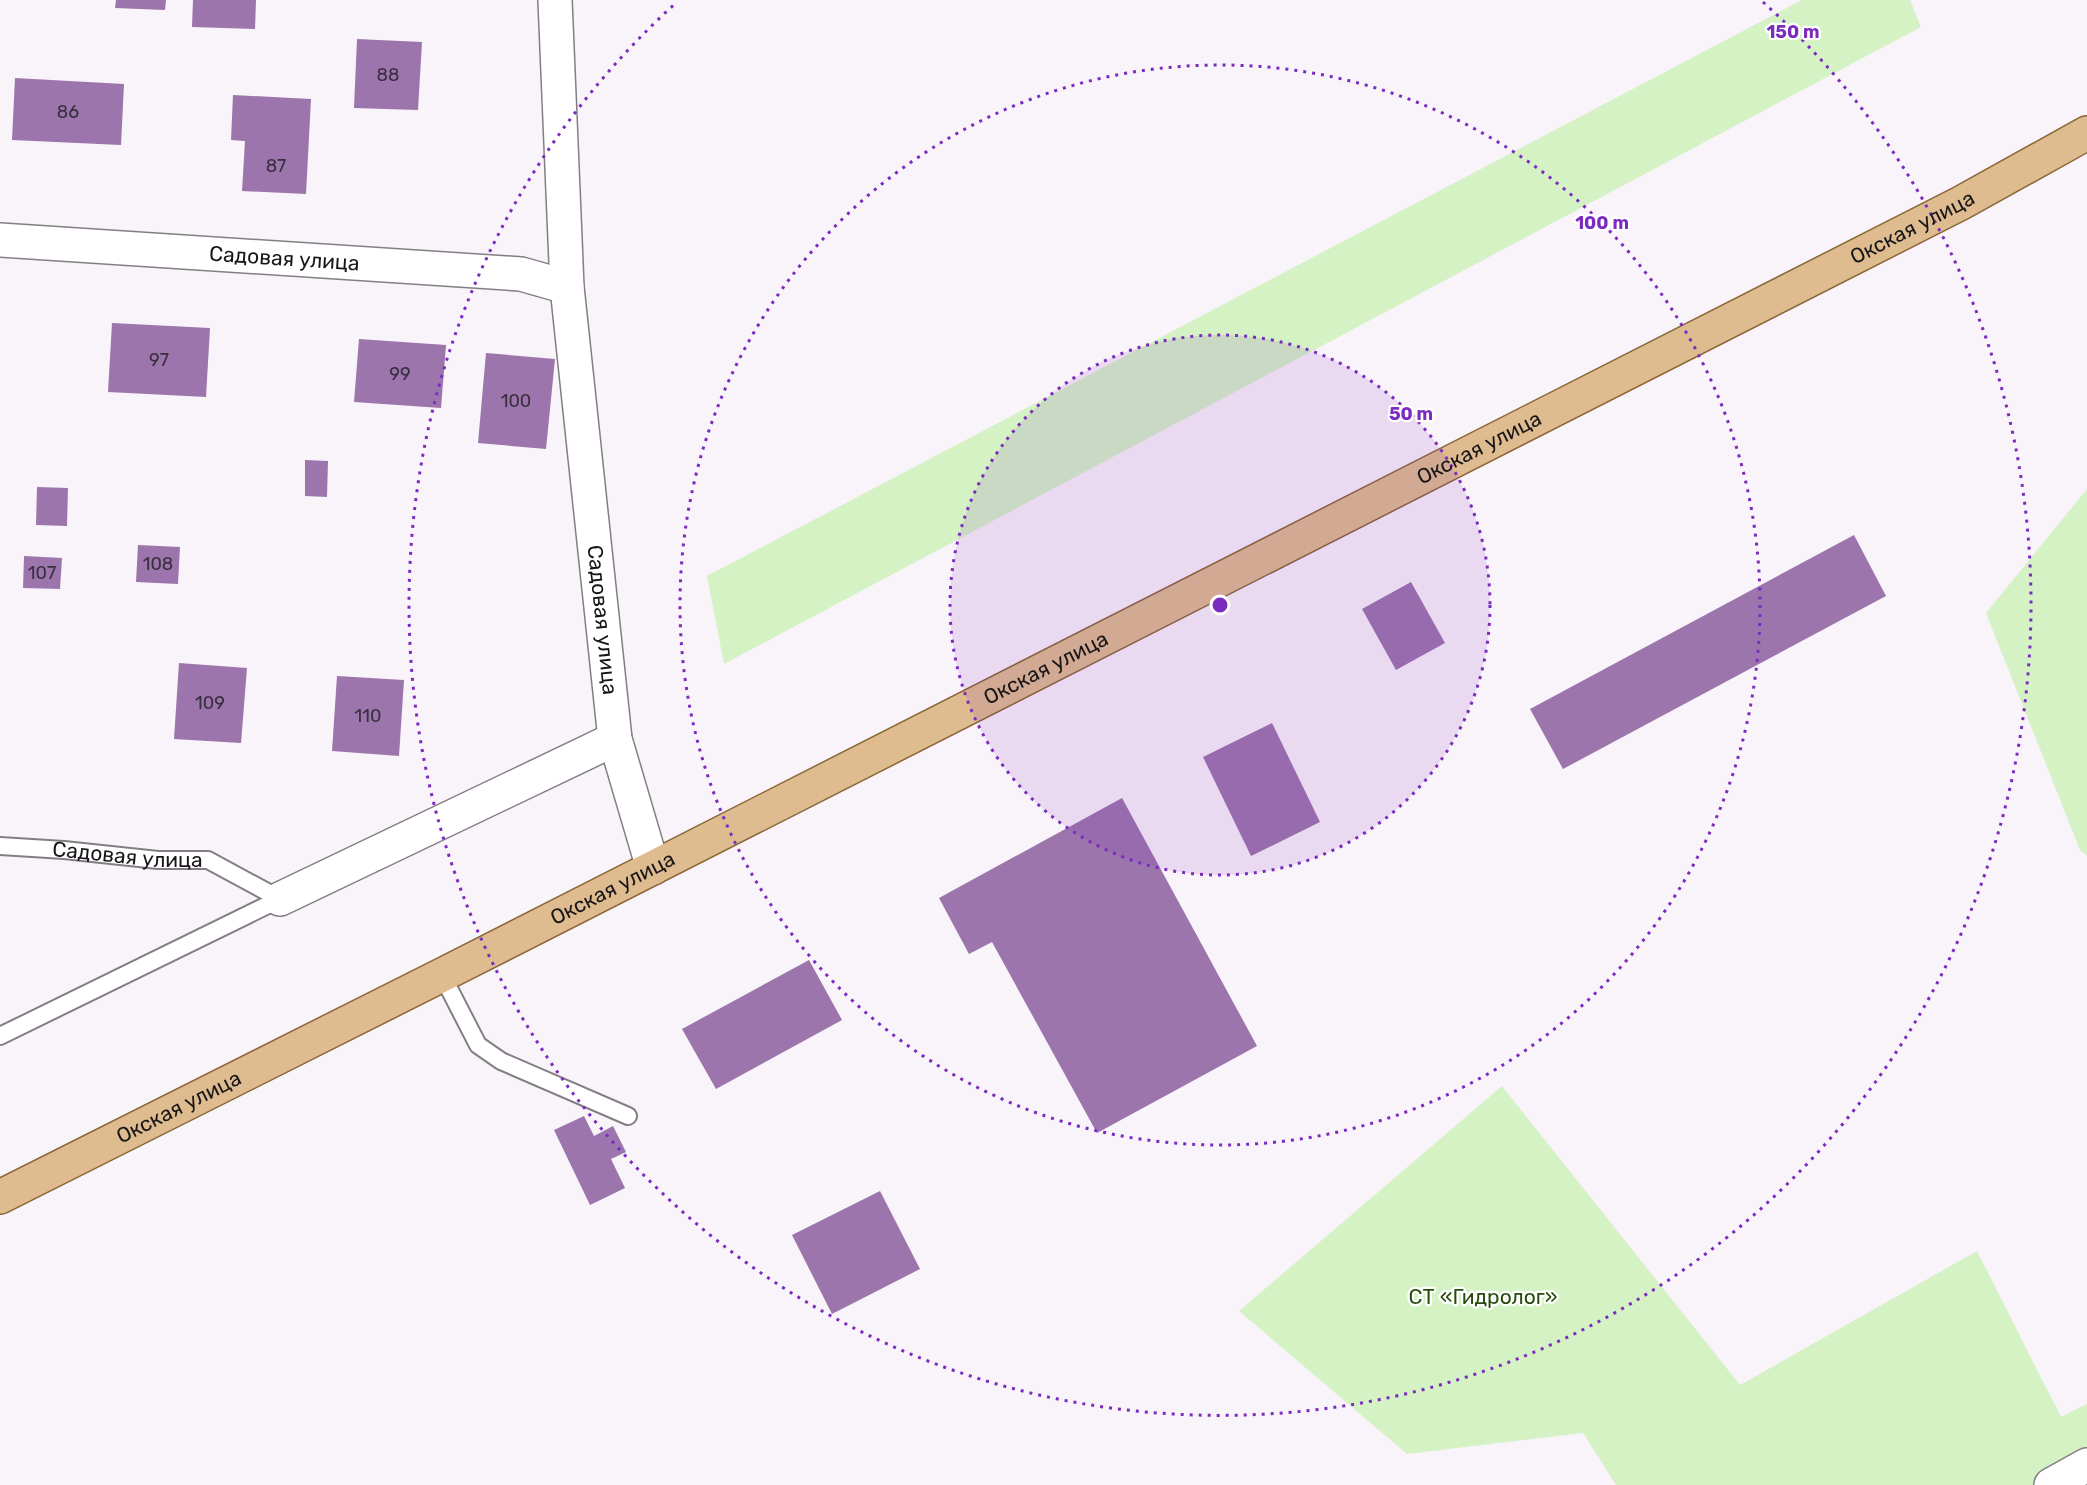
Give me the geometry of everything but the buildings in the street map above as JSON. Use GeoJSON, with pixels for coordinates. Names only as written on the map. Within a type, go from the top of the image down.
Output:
{"type":"FeatureCollection","features":[{"type":"Feature","properties":{"kind":"main road","name":"Окская улица"},"geometry":{"type":"LineString","coordinates":[[0,1197],[653,868],[1961,202],[2087,133]]}},
{"type":"Feature","properties":{"kind":"street","name":"Садовая улица"},"geometry":{"type":"LineString","coordinates":[[555,0],[567,287],[615,739],[653,868]]}},
{"type":"Feature","properties":{"kind":"street","name":"Садовая улица"},"geometry":{"type":"LineString","coordinates":[[0,240],[520,274],[567,287]]}},
{"type":"Feature","properties":{"kind":"street"},"geometry":{"type":"LineString","coordinates":[[280,899],[615,739]]}},
{"type":"Feature","properties":{"kind":"street"},"geometry":{"type":"LineString","coordinates":[[2051,1485],[2087,1465]]}},
{"type":"Feature","properties":{"kind":"lane","name":"Садовая улица"},"geometry":{"type":"LineString","coordinates":[[0,846],[158,860],[208,860],[280,899]]}},
{"type":"Feature","properties":{"kind":"lane"},"geometry":{"type":"LineString","coordinates":[[0,1036],[280,899]]}},
{"type":"Feature","properties":{"kind":"lane"},"geometry":{"type":"LineString","coordinates":[[442,975],[478,1045],[501,1061],[628,1116]]}},
{"type":"Feature","properties":{"kind":"green space"},"geometry":{"type":"Polygon","coordinates":[[[1802,0],[1910,0],[1921,27],[724,664],[707,576],[1802,0]]]}},
{"type":"Feature","properties":{"kind":"green space"},"geometry":{"type":"Polygon","coordinates":[[[2087,489],[2087,856],[2080,850],[1986,613],[2087,489]]]}},
{"type":"Feature","properties":{"kind":"green space","name":"СТ «Гидролог»"},"geometry":{"type":"Polygon","coordinates":[[[1502,1086],[1740,1385],[1977,1251],[2061,1417],[2087,1404],[2087,1485],[1616,1485],[1583,1433],[1407,1454],[1239,1311],[1502,1086]]]}}]}
